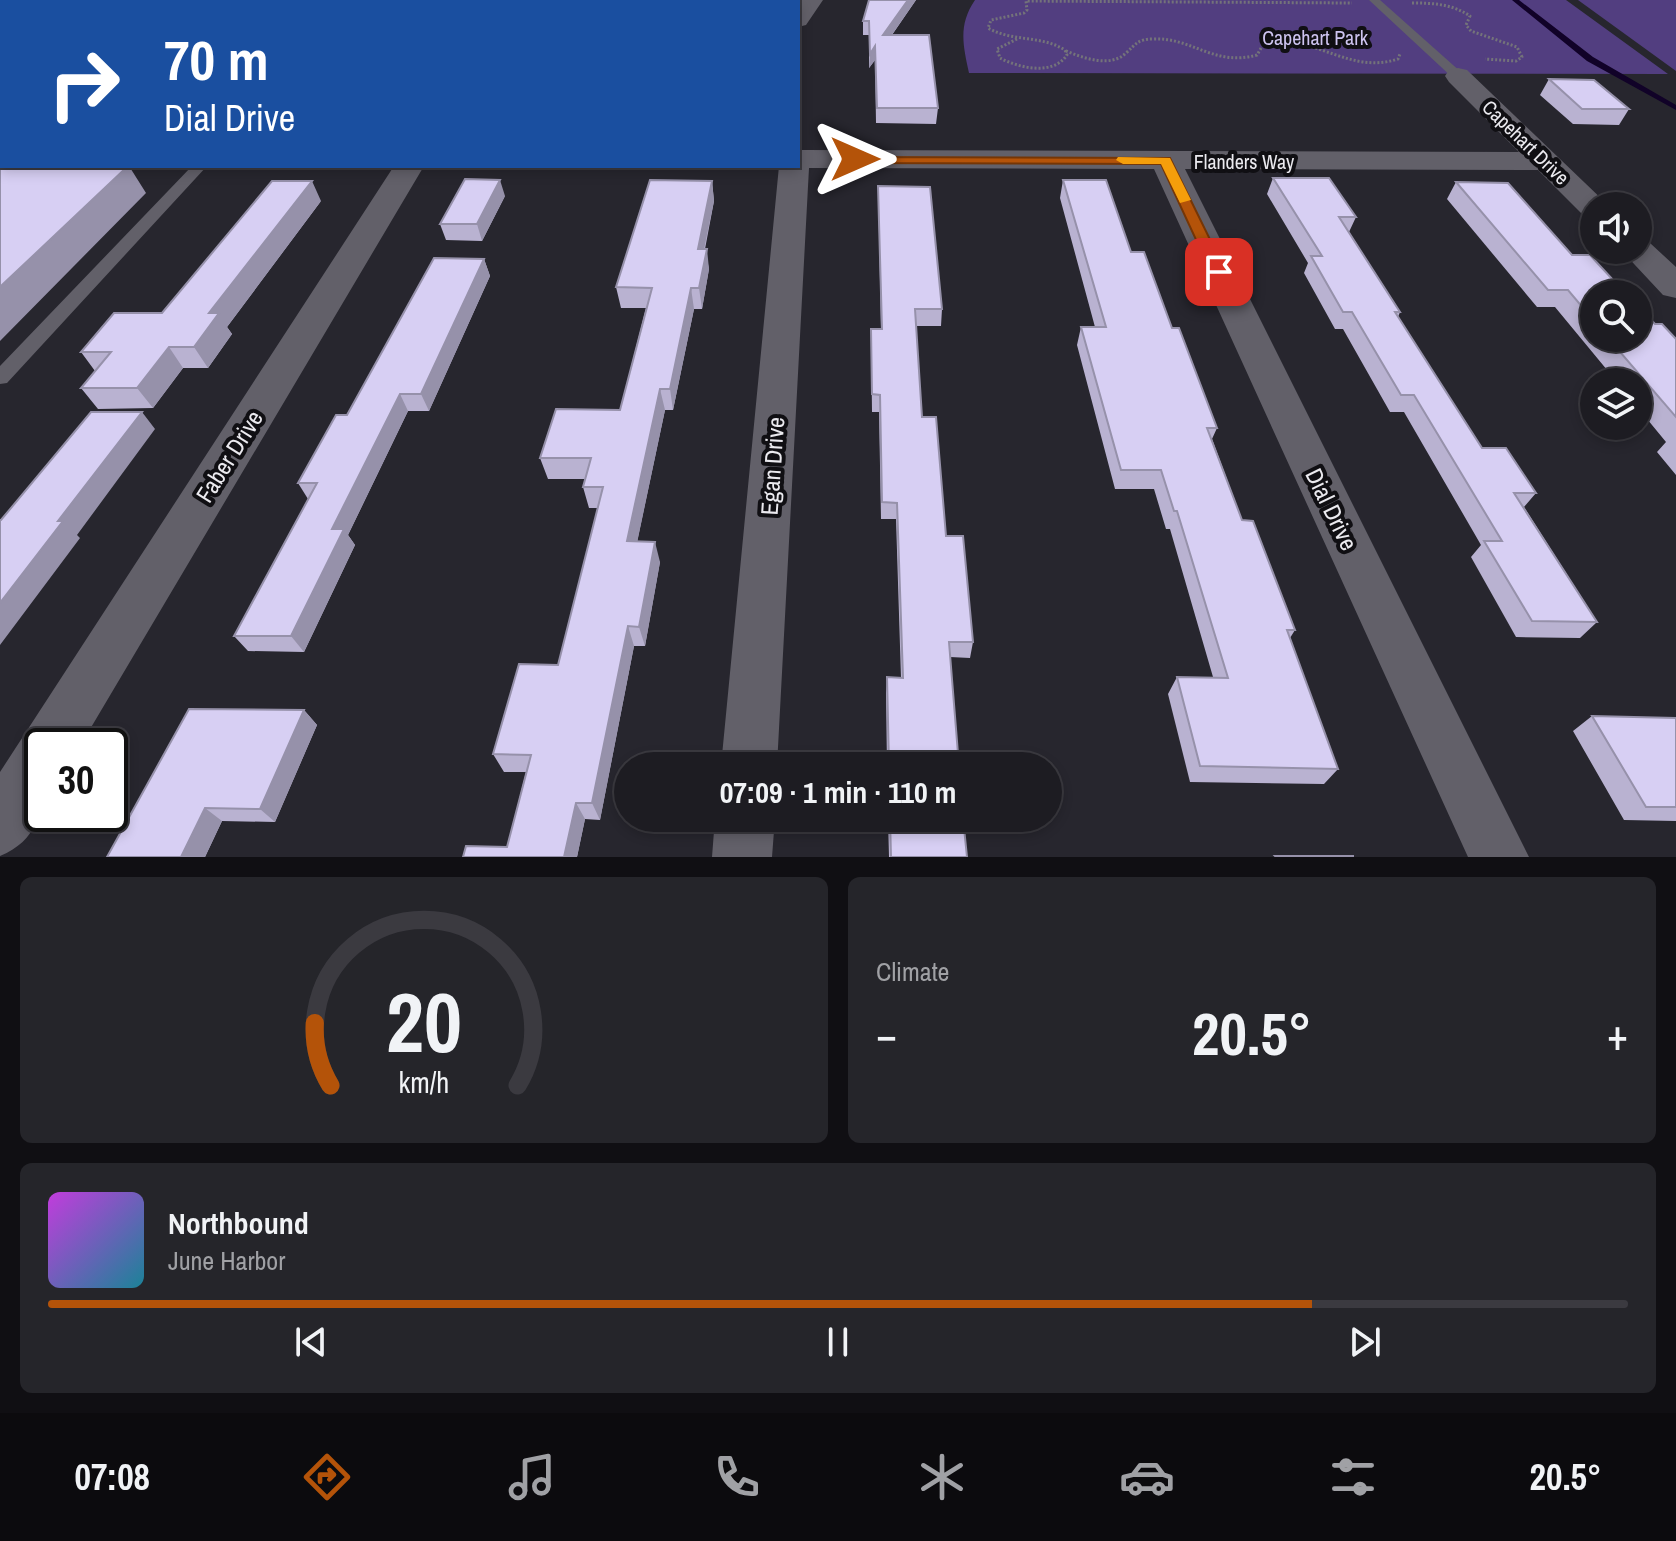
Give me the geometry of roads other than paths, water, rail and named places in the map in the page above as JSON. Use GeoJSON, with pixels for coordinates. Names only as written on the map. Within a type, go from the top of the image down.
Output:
{"type":"FeatureCollection","features":[{"type":"Feature","properties":{"kind":"street"},"geometry":{"type":"LineString","coordinates":[[800,17],[811,0]]}},
{"type":"Feature","properties":{"kind":"street","name":"Capehart Drive"},"geometry":{"type":"LineString","coordinates":[[1458,76],[1580,194]]}},
{"type":"Feature","properties":{"kind":"street","name":"Flanders Way"},"geometry":{"type":"LineString","coordinates":[[800,159],[1547,161]]}},
{"type":"Feature","properties":{"kind":"street","name":"Dial Drive"},"geometry":{"type":"LineString","coordinates":[[1165,160],[1499,857]]}},
{"type":"Feature","properties":{"kind":"street","name":"Faber Drive"},"geometry":{"type":"LineString","coordinates":[[60,728],[408,168]]}},
{"type":"Feature","properties":{"kind":"street","name":"Egan Drive"},"geometry":{"type":"LineString","coordinates":[[750,752],[794,168]]}},
{"type":"Feature","properties":{"kind":"street"},"geometry":{"type":"LineString","coordinates":[[1652,264],[1676,287]]}},
{"type":"Feature","properties":{"kind":"street"},"geometry":{"type":"LineString","coordinates":[[0,826],[24,787]]}},
{"type":"Feature","properties":{"kind":"street"},"geometry":{"type":"LineString","coordinates":[[742,857],[744,832]]}},
{"type":"Feature","properties":{"kind":"lane"},"geometry":{"type":"LineString","coordinates":[[1374,0],[1458,76]]}},
{"type":"Feature","properties":{"kind":"lane"},"geometry":{"type":"LineString","coordinates":[[0,378],[198,168]]}},
{"type":"Feature","properties":{"kind":"waterway"},"geometry":{"type":"LineString","coordinates":[[1515,0],[1590,59],[1676,108]]}},
{"type":"Feature","properties":{"kind":"park label","name":"Capehart Park"},"geometry":{"type":"Point","coordinates":[1315,37]}}]}
